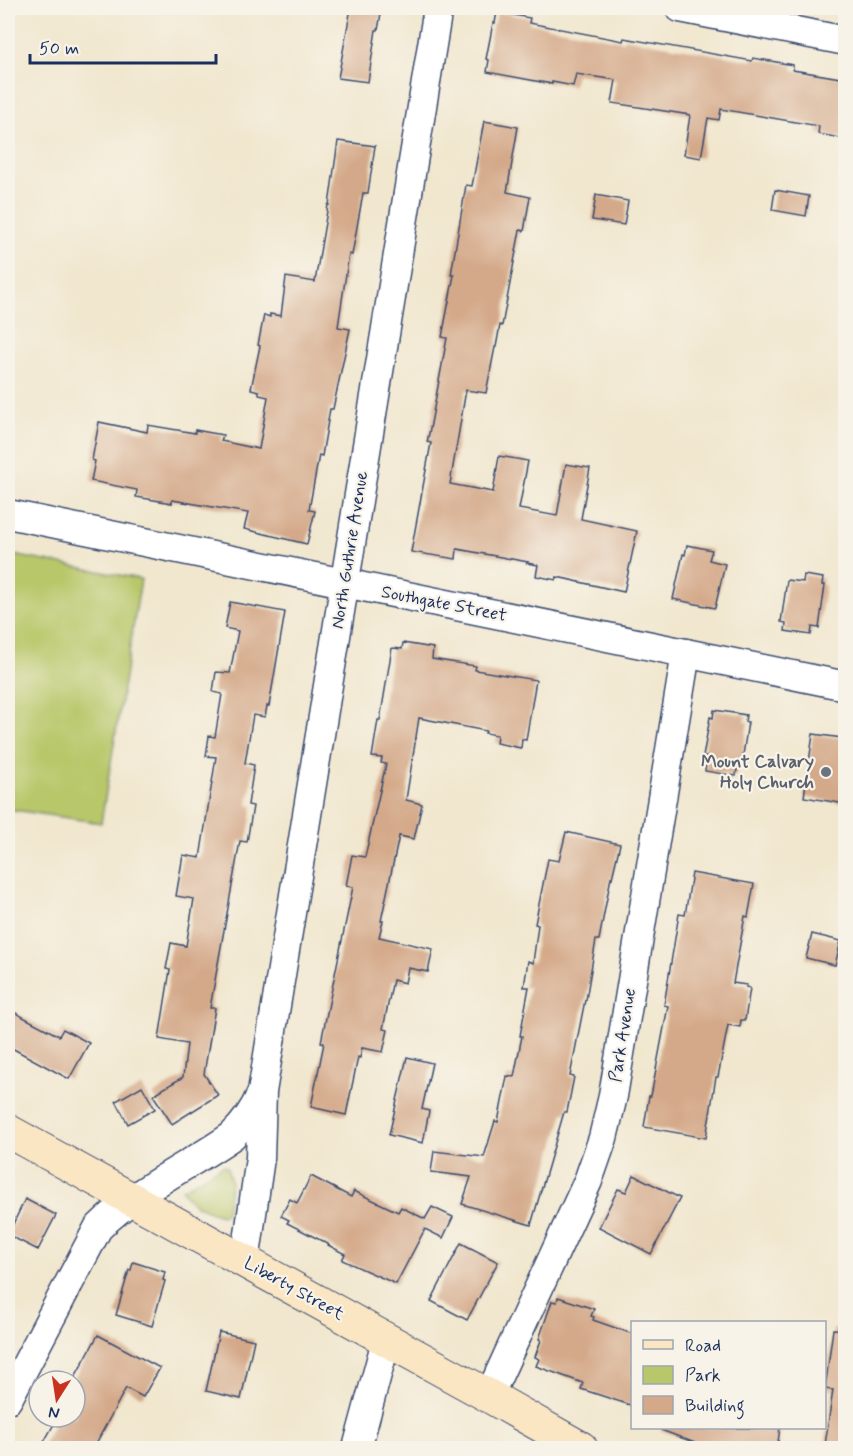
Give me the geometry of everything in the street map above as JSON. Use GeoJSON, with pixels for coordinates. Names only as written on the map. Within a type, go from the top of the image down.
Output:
{"type":"FeatureCollection","features":[{"type":"Feature","properties":{"kind":"street","name":"North Guthrie Avenue"},"geometry":{"type":"LineString","coordinates":[[245,1262],[260,1158],[262,1092],[438,8]]}},
{"type":"Feature","properties":{"kind":"street"},"geometry":{"type":"LineString","coordinates":[[680,8],[846,41]]}},
{"type":"Feature","properties":{"kind":"street","name":"Southgate Street"},"geometry":{"type":"LineString","coordinates":[[8,514],[846,686]]}},
{"type":"Feature","properties":{"kind":"street","name":"Park Avenue"},"geometry":{"type":"LineString","coordinates":[[489,1396],[588,1181],[603,1138],[613,1096],[686,653]]}},
{"type":"Feature","properties":{"kind":"street","name":"North Guthrie Avenue"},"geometry":{"type":"LineString","coordinates":[[8,1399],[98,1228],[133,1199],[232,1136],[254,1111],[262,1092]]}},
{"type":"Feature","properties":{"kind":"street","name":"Liberty Street"},"geometry":{"type":"LineString","coordinates":[[8,1131],[581,1449]]}},
{"type":"Feature","properties":{"kind":"street"},"geometry":{"type":"LineString","coordinates":[[357,1449],[386,1341]]}},
{"type":"Feature","properties":{"kind":"green space"},"geometry":{"type":"Polygon","coordinates":[[[8,554],[141,579],[101,823],[8,809],[8,554]]]}},
{"type":"Feature","properties":{"kind":"green space"},"geometry":{"type":"Polygon","coordinates":[[[223,1165],[227,1167],[231,1182],[226,1213],[222,1215],[195,1204],[182,1189],[223,1165]]]}},
{"type":"Feature","properties":{"kind":"building"},"geometry":{"type":"Polygon","coordinates":[[[351,8],[382,8],[378,30],[376,30],[368,82],[338,78],[351,8]]]}},
{"type":"Feature","properties":{"kind":"building"},"geometry":{"type":"Polygon","coordinates":[[[497,12],[530,18],[529,23],[623,41],[624,38],[752,61],[753,58],[793,65],[793,70],[846,79],[846,139],[818,134],[819,126],[721,109],[719,120],[708,118],[701,158],[684,155],[690,115],[612,103],[616,80],[576,74],[573,86],[487,72],[489,60],[486,59],[497,12]]]}},
{"type":"Feature","properties":{"kind":"building"},"geometry":{"type":"Polygon","coordinates":[[[484,121],[518,127],[507,192],[530,197],[524,231],[520,230],[502,326],[500,325],[486,393],[466,390],[450,484],[493,492],[499,456],[528,461],[519,509],[557,516],[566,464],[590,468],[581,519],[637,531],[624,592],[557,577],[556,580],[536,576],[538,565],[528,562],[457,549],[456,559],[411,552],[431,443],[427,442],[447,338],[442,337],[454,275],[451,275],[466,185],[472,186],[484,121]]]}},
{"type":"Feature","properties":{"kind":"building"},"geometry":{"type":"Polygon","coordinates":[[[338,141],[375,146],[368,193],[363,193],[352,255],[349,254],[338,327],[350,329],[333,409],[330,409],[322,456],[319,455],[309,510],[315,511],[307,544],[244,529],[248,513],[172,500],[172,503],[136,497],[137,490],[91,481],[95,461],[92,460],[99,422],[147,432],[148,425],[195,433],[195,430],[223,435],[221,441],[259,449],[268,397],[259,395],[259,391],[251,389],[264,315],[281,316],[286,277],[315,282],[338,141]]]}},
{"type":"Feature","properties":{"kind":"building"},"geometry":{"type":"Polygon","coordinates":[[[775,190],[809,196],[806,216],[772,210],[775,190]]]}},
{"type":"Feature","properties":{"kind":"building"},"geometry":{"type":"Polygon","coordinates":[[[596,195],[628,201],[624,225],[592,220],[596,195]]]}},
{"type":"Feature","properties":{"kind":"building"},"geometry":{"type":"Polygon","coordinates":[[[687,545],[712,550],[709,560],[725,564],[715,608],[673,599],[687,545]]]}},
{"type":"Feature","properties":{"kind":"building"},"geometry":{"type":"Polygon","coordinates":[[[804,575],[823,578],[822,585],[825,585],[819,628],[812,627],[811,635],[785,631],[786,623],[781,622],[787,580],[803,582],[804,575]]]}},
{"type":"Feature","properties":{"kind":"building"},"geometry":{"type":"Polygon","coordinates":[[[230,602],[285,612],[269,706],[267,706],[265,717],[253,715],[245,763],[254,765],[248,805],[253,806],[247,842],[240,841],[210,1008],[215,1008],[204,1074],[218,1095],[172,1124],[153,1095],[183,1077],[187,1044],[159,1039],[170,970],[166,969],[171,943],[186,946],[194,899],[176,896],[183,855],[200,858],[216,757],[206,756],[209,736],[215,737],[222,694],[213,692],[216,672],[230,673],[238,631],[225,628],[230,602]]]}},
{"type":"Feature","properties":{"kind":"building"},"geometry":{"type":"Polygon","coordinates":[[[403,643],[433,648],[432,659],[476,666],[475,670],[536,680],[526,740],[522,739],[521,748],[496,743],[497,735],[485,733],[486,731],[419,718],[406,800],[422,804],[414,839],[399,836],[379,937],[433,949],[428,972],[408,968],[405,983],[393,980],[383,1029],[388,1030],[383,1052],[362,1048],[360,1058],[358,1057],[346,1115],[311,1107],[324,1043],[321,1042],[353,887],[346,886],[352,855],[365,857],[386,764],[381,763],[382,758],[372,757],[392,648],[402,649],[403,643]]]}},
{"type":"Feature","properties":{"kind":"building"},"geometry":{"type":"Polygon","coordinates":[[[714,710],[746,715],[745,722],[748,722],[742,762],[738,761],[736,776],[705,771],[707,757],[703,757],[710,717],[713,718],[714,710]]]}},
{"type":"Feature","properties":{"kind":"building","name":"Mount Calvary Holy Church"},"geometry":{"type":"Polygon","coordinates":[[[813,734],[842,738],[841,746],[846,747],[846,804],[804,797],[813,734]]]}},
{"type":"Feature","properties":{"kind":"building"},"geometry":{"type":"Polygon","coordinates":[[[566,832],[620,844],[599,940],[596,940],[570,1076],[574,1077],[567,1112],[564,1112],[531,1225],[462,1204],[471,1177],[431,1172],[434,1151],[484,1157],[495,1121],[498,1122],[507,1076],[514,1077],[522,1036],[520,1036],[529,987],[524,987],[528,961],[533,963],[538,925],[535,924],[548,859],[559,861],[566,832]]]}},
{"type":"Feature","properties":{"kind":"building"},"geometry":{"type":"Polygon","coordinates":[[[692,873],[754,884],[748,917],[745,916],[733,983],[747,985],[746,987],[750,988],[745,1020],[741,1020],[740,1027],[728,1025],[718,1077],[716,1077],[706,1138],[644,1127],[668,1006],[664,1005],[679,914],[685,915],[692,873]]]}},
{"type":"Feature","properties":{"kind":"building"},"geometry":{"type":"Polygon","coordinates":[[[812,934],[841,941],[835,965],[806,958],[812,934]]]}},
{"type":"Feature","properties":{"kind":"building"},"geometry":{"type":"Polygon","coordinates":[[[8,1009],[59,1036],[63,1029],[89,1043],[69,1079],[8,1046],[8,1009]]]}},
{"type":"Feature","properties":{"kind":"building"},"geometry":{"type":"Polygon","coordinates":[[[407,1057],[432,1063],[422,1109],[429,1111],[423,1143],[389,1135],[407,1057]]]}},
{"type":"Feature","properties":{"kind":"building"},"geometry":{"type":"Polygon","coordinates":[[[142,1086],[155,1109],[128,1124],[116,1101],[142,1086]]]}},
{"type":"Feature","properties":{"kind":"building"},"geometry":{"type":"Polygon","coordinates":[[[634,1175],[680,1198],[651,1254],[599,1227],[618,1189],[626,1192],[634,1175]]]}},
{"type":"Feature","properties":{"kind":"building"},"geometry":{"type":"Polygon","coordinates":[[[311,1176],[351,1197],[354,1191],[398,1212],[401,1207],[425,1219],[432,1207],[453,1217],[443,1238],[425,1229],[396,1284],[342,1260],[345,1254],[287,1223],[289,1220],[281,1216],[290,1199],[297,1203],[311,1176]]]}},
{"type":"Feature","properties":{"kind":"building"},"geometry":{"type":"Polygon","coordinates":[[[25,1199],[56,1215],[38,1250],[8,1235],[25,1199]]]}},
{"type":"Feature","properties":{"kind":"building"},"geometry":{"type":"Polygon","coordinates":[[[461,1243],[498,1262],[467,1320],[431,1301],[461,1243]]]}},
{"type":"Feature","properties":{"kind":"building"},"geometry":{"type":"Polygon","coordinates":[[[133,1262],[165,1272],[163,1280],[165,1281],[152,1326],[116,1315],[133,1262]]]}},
{"type":"Feature","properties":{"kind":"building"},"geometry":{"type":"Polygon","coordinates":[[[558,1297],[594,1309],[591,1316],[594,1317],[593,1320],[631,1333],[631,1405],[581,1389],[583,1383],[536,1366],[539,1359],[535,1357],[541,1340],[539,1339],[552,1301],[557,1302],[558,1297]]]}},
{"type":"Feature","properties":{"kind":"building"},"geometry":{"type":"Polygon","coordinates":[[[833,1329],[846,1330],[846,1448],[825,1445],[833,1390],[826,1389],[833,1329]]]}},
{"type":"Feature","properties":{"kind":"building"},"geometry":{"type":"Polygon","coordinates":[[[219,1332],[254,1340],[241,1399],[206,1391],[219,1332]]]}},
{"type":"Feature","properties":{"kind":"building"},"geometry":{"type":"Polygon","coordinates":[[[98,1335],[160,1368],[143,1397],[126,1388],[93,1449],[40,1449],[51,1429],[87,1429],[87,1369],[79,1369],[98,1335]]]}},
{"type":"Feature","properties":{"kind":"building"},"geometry":{"type":"Polygon","coordinates":[[[780,1429],[777,1449],[711,1449],[661,1430],[780,1429]]]}},
{"type":"Feature","properties":{"kind":"place","name":"Mount Calvary Holy Church"},"geometry":{"type":"Point","coordinates":[826,772]}}]}
